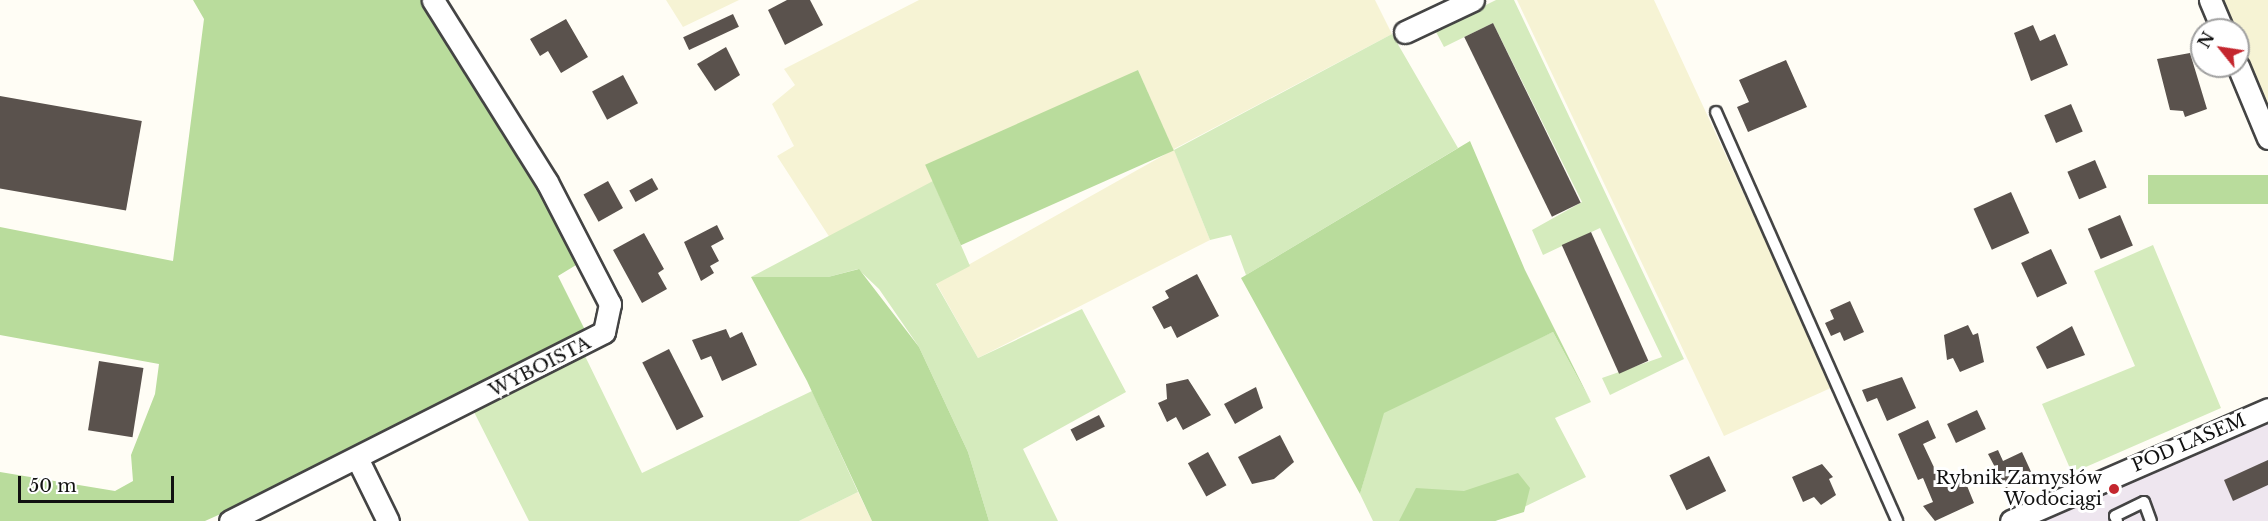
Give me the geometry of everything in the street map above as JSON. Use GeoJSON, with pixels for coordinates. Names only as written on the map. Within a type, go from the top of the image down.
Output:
{"type":"FeatureCollection","features":[{"type":"Feature","properties":{"kind":"street","name":"WYBOISTA"},"geometry":{"type":"LineString","coordinates":[[230,521],[582,348],[604,332],[610,317],[610,304],[547,182],[433,0]]}},
{"type":"Feature","properties":{"kind":"street"},"geometry":{"type":"LineString","coordinates":[[1405,32],[1473,0]]}},
{"type":"Feature","properties":{"kind":"street"},"geometry":{"type":"LineString","coordinates":[[2210,0],[2218,18]]}},
{"type":"Feature","properties":{"kind":"street"},"geometry":{"type":"LineString","coordinates":[[2243,78],[2268,138]]}},
{"type":"Feature","properties":{"kind":"street","name":"POD LASEM"},"geometry":{"type":"LineString","coordinates":[[2026,518],[2268,409]]}},
{"type":"Feature","properties":{"kind":"street"},"geometry":{"type":"LineString","coordinates":[[357,458],[388,521]]}},
{"type":"Feature","properties":{"kind":"lane"},"geometry":{"type":"LineString","coordinates":[[1716,112],[1897,521]]}},
{"type":"Feature","properties":{"kind":"lane"},"geometry":{"type":"LineString","coordinates":[[2117,521],[2115,516],[2144,501],[2151,521]]}},
{"type":"Feature","properties":{"kind":"shaded area"},"geometry":{"type":"Polygon","coordinates":[[[666,0],[739,0],[683,27],[666,0]]]}},
{"type":"Feature","properties":{"kind":"shaded area"},"geometry":{"type":"Polygon","coordinates":[[[919,0],[1375,0],[1392,34],[1174,149],[1210,240],[978,358],[936,283],[1173,150],[1138,70],[830,238],[777,156],[794,146],[772,104],[795,85],[784,69],[919,0]]]}},
{"type":"Feature","properties":{"kind":"shaded area"},"geometry":{"type":"Polygon","coordinates":[[[1517,0],[1654,0],[1833,387],[1724,436],[1517,0]]]}},
{"type":"Feature","properties":{"kind":"shaded area"},"geometry":{"type":"Polygon","coordinates":[[[2217,0],[2268,0],[2268,119],[2250,77],[2250,18],[2225,18],[2217,0]]]}},
{"type":"Feature","properties":{"kind":"shaded area"},"geometry":{"type":"Polygon","coordinates":[[[2268,421],[2268,521],[2038,521],[2268,421]]]}},
{"type":"Feature","properties":{"kind":"shaded area"},"geometry":{"type":"Polygon","coordinates":[[[858,492],[872,521],[799,521],[858,492]]]}},
{"type":"Feature","properties":{"kind":"green space"},"geometry":{"type":"Polygon","coordinates":[[[193,0],[424,0],[581,262],[558,276],[586,332],[350,456],[205,521],[0,521],[0,472],[115,491],[133,481],[131,455],[155,394],[159,364],[0,335],[0,227],[173,261],[204,19],[193,0]]]}},
{"type":"Feature","properties":{"kind":"green space"},"geometry":{"type":"Polygon","coordinates":[[[1496,0],[1514,0],[1684,359],[1610,395],[1602,378],[1662,357],[1600,228],[1543,255],[1532,230],[1582,202],[1493,23],[1444,47],[1435,30],[1496,0]]]}},
{"type":"Feature","properties":{"kind":"green space"},"geometry":{"type":"Polygon","coordinates":[[[1392,34],[1458,148],[1246,275],[1231,235],[1210,240],[1174,150],[1392,34]]]}},
{"type":"Feature","properties":{"kind":"green space"},"geometry":{"type":"Polygon","coordinates":[[[1138,70],[1174,150],[961,245],[925,165],[1138,70]]]}},
{"type":"Feature","properties":{"kind":"green space"},"geometry":{"type":"Polygon","coordinates":[[[1470,141],[1525,270],[1591,402],[1553,332],[1384,413],[1360,494],[1241,278],[1470,141]]]}},
{"type":"Feature","properties":{"kind":"green space"},"geometry":{"type":"Polygon","coordinates":[[[2148,175],[2268,175],[2268,204],[2148,204],[2148,175]]]}},
{"type":"Feature","properties":{"kind":"green space"},"geometry":{"type":"Polygon","coordinates":[[[933,181],[970,266],[936,284],[978,358],[1082,309],[1126,392],[1023,449],[1058,521],[989,521],[968,452],[919,347],[879,289],[858,269],[828,277],[751,277],[933,181]]]}},
{"type":"Feature","properties":{"kind":"green space"},"geometry":{"type":"Polygon","coordinates":[[[2153,245],[2221,408],[2072,473],[2042,404],[2135,366],[2094,271],[2153,245]]]}},
{"type":"Feature","properties":{"kind":"green space"},"geometry":{"type":"Polygon","coordinates":[[[859,269],[919,347],[968,452],[989,521],[872,521],[807,381],[751,277],[828,277],[859,269]]]}},
{"type":"Feature","properties":{"kind":"green space"},"geometry":{"type":"Polygon","coordinates":[[[1553,332],[1591,402],[1555,418],[1586,477],[1495,521],[1373,521],[1360,494],[1385,405],[1553,332]]]}},
{"type":"Feature","properties":{"kind":"green space"},"geometry":{"type":"Polygon","coordinates":[[[585,356],[642,473],[812,391],[858,492],[799,521],[529,521],[473,410],[585,356]]]}},
{"type":"Feature","properties":{"kind":"green space"},"geometry":{"type":"Polygon","coordinates":[[[1518,473],[1530,488],[1524,512],[1495,521],[1399,521],[1416,488],[1464,491],[1518,473]]]}},
{"type":"Feature","properties":{"kind":"building"},"geometry":{"type":"Polygon","coordinates":[[[787,0],[810,0],[823,25],[785,45],[768,10],[787,0]]]}},
{"type":"Feature","properties":{"kind":"building"},"geometry":{"type":"Polygon","coordinates":[[[733,14],[739,27],[689,50],[683,37],[733,14]]]}},
{"type":"Feature","properties":{"kind":"building"},"geometry":{"type":"Polygon","coordinates":[[[566,19],[588,57],[561,73],[548,51],[540,56],[530,39],[566,19]]]}},
{"type":"Feature","properties":{"kind":"building"},"geometry":{"type":"Polygon","coordinates":[[[1493,23],[1581,203],[1552,217],[1464,37],[1493,23]]]}},
{"type":"Feature","properties":{"kind":"building"},"geometry":{"type":"Polygon","coordinates":[[[2033,25],[2040,41],[2055,34],[2068,65],[2031,81],[2014,33],[2033,25]]]}},
{"type":"Feature","properties":{"kind":"building"},"geometry":{"type":"Polygon","coordinates":[[[726,47],[740,75],[715,91],[697,64],[726,47]]]}},
{"type":"Feature","properties":{"kind":"building"},"geometry":{"type":"Polygon","coordinates":[[[2190,53],[2190,78],[2198,78],[2207,109],[2185,117],[2183,111],[2170,110],[2157,59],[2190,53]]]}},
{"type":"Feature","properties":{"kind":"building"},"geometry":{"type":"Polygon","coordinates":[[[1786,60],[1807,107],[1748,132],[1737,107],[1749,102],[1739,80],[1786,60]]]}},
{"type":"Feature","properties":{"kind":"building"},"geometry":{"type":"Polygon","coordinates":[[[623,75],[638,103],[607,120],[592,91],[623,75]]]}},
{"type":"Feature","properties":{"kind":"building"},"geometry":{"type":"Polygon","coordinates":[[[0,96],[142,121],[126,211],[0,188],[0,96]]]}},
{"type":"Feature","properties":{"kind":"building"},"geometry":{"type":"Polygon","coordinates":[[[2071,104],[2083,132],[2056,143],[2044,115],[2071,104]]]}},
{"type":"Feature","properties":{"kind":"building"},"geometry":{"type":"Polygon","coordinates":[[[2095,160],[2107,188],[2079,199],[2067,172],[2095,160]]]}},
{"type":"Feature","properties":{"kind":"building"},"geometry":{"type":"Polygon","coordinates":[[[652,178],[658,189],[636,202],[629,191],[652,178]]]}},
{"type":"Feature","properties":{"kind":"building"},"geometry":{"type":"Polygon","coordinates":[[[608,181],[623,208],[599,222],[584,195],[608,181]]]}},
{"type":"Feature","properties":{"kind":"building"},"geometry":{"type":"Polygon","coordinates":[[[2011,192],[2029,233],[1992,250],[1974,209],[2011,192]]]}},
{"type":"Feature","properties":{"kind":"building"},"geometry":{"type":"Polygon","coordinates":[[[2120,215],[2133,245],[2101,259],[2088,229],[2120,215]]]}},
{"type":"Feature","properties":{"kind":"building"},"geometry":{"type":"Polygon","coordinates":[[[717,225],[724,239],[711,246],[719,261],[710,266],[714,273],[701,281],[684,242],[717,225]]]}},
{"type":"Feature","properties":{"kind":"building"},"geometry":{"type":"Polygon","coordinates":[[[1591,232],[1648,361],[1619,374],[1562,245],[1591,232]]]}},
{"type":"Feature","properties":{"kind":"building"},"geometry":{"type":"Polygon","coordinates":[[[644,233],[664,269],[658,273],[667,289],[642,303],[613,250],[644,233]]]}},
{"type":"Feature","properties":{"kind":"building"},"geometry":{"type":"Polygon","coordinates":[[[2051,249],[2067,283],[2037,297],[2021,263],[2051,249]]]}},
{"type":"Feature","properties":{"kind":"building"},"geometry":{"type":"Polygon","coordinates":[[[1197,274],[1219,316],[1177,338],[1171,326],[1164,329],[1152,307],[1169,298],[1165,291],[1197,274]]]}},
{"type":"Feature","properties":{"kind":"building"},"geometry":{"type":"Polygon","coordinates":[[[1850,301],[1864,332],[1844,341],[1840,332],[1831,336],[1825,323],[1834,319],[1830,310],[1850,301]]]}},
{"type":"Feature","properties":{"kind":"building"},"geometry":{"type":"Polygon","coordinates":[[[1968,325],[1973,335],[1978,333],[1984,362],[1960,372],[1953,358],[1947,360],[1944,335],[1968,325]]]}},
{"type":"Feature","properties":{"kind":"building"},"geometry":{"type":"Polygon","coordinates":[[[2072,326],[2085,355],[2047,369],[2036,347],[2072,326]]]}},
{"type":"Feature","properties":{"kind":"building"},"geometry":{"type":"Polygon","coordinates":[[[726,329],[730,338],[742,332],[757,365],[722,381],[711,356],[701,360],[692,340],[726,329]]]}},
{"type":"Feature","properties":{"kind":"building"},"geometry":{"type":"Polygon","coordinates":[[[669,349],[704,417],[677,430],[642,363],[669,349]]]}},
{"type":"Feature","properties":{"kind":"building"},"geometry":{"type":"Polygon","coordinates":[[[99,361],[143,368],[132,437],[88,430],[99,361]]]}},
{"type":"Feature","properties":{"kind":"building"},"geometry":{"type":"Polygon","coordinates":[[[1902,377],[1916,408],[1887,421],[1877,398],[1867,402],[1862,390],[1902,377]]]}},
{"type":"Feature","properties":{"kind":"building"},"geometry":{"type":"Polygon","coordinates":[[[1188,379],[1211,415],[1183,430],[1176,417],[1167,422],[1158,403],[1167,399],[1166,384],[1188,379]]]}},
{"type":"Feature","properties":{"kind":"building"},"geometry":{"type":"Polygon","coordinates":[[[1256,387],[1263,408],[1235,424],[1224,404],[1256,387]]]}},
{"type":"Feature","properties":{"kind":"building"},"geometry":{"type":"Polygon","coordinates":[[[1977,410],[1986,429],[1956,443],[1947,424],[1977,410]]]}},
{"type":"Feature","properties":{"kind":"building"},"geometry":{"type":"Polygon","coordinates":[[[1099,415],[1105,427],[1076,441],[1070,430],[1099,415]]]}},
{"type":"Feature","properties":{"kind":"building"},"geometry":{"type":"Polygon","coordinates":[[[1928,420],[1936,438],[1923,444],[1939,478],[1946,475],[1950,482],[1963,476],[1974,503],[1935,521],[1923,506],[1933,502],[1923,478],[1918,480],[1898,434],[1928,420]]]}},
{"type":"Feature","properties":{"kind":"building"},"geometry":{"type":"Polygon","coordinates":[[[1280,435],[1294,462],[1274,479],[1252,484],[1238,457],[1280,435]]]}},
{"type":"Feature","properties":{"kind":"building"},"geometry":{"type":"Polygon","coordinates":[[[1998,450],[2003,461],[2022,452],[2033,476],[2006,488],[1988,454],[1998,450]]]}},
{"type":"Feature","properties":{"kind":"building"},"geometry":{"type":"Polygon","coordinates":[[[1208,452],[1226,485],[1206,496],[1188,463],[1208,452]]]}},
{"type":"Feature","properties":{"kind":"building"},"geometry":{"type":"Polygon","coordinates":[[[1709,456],[1726,491],[1687,510],[1669,475],[1709,456]]]}},
{"type":"Feature","properties":{"kind":"building"},"geometry":{"type":"Polygon","coordinates":[[[2268,460],[2268,485],[2233,501],[2224,480],[2268,460]]]}},
{"type":"Feature","properties":{"kind":"building"},"geometry":{"type":"Polygon","coordinates":[[[1822,464],[1833,477],[1829,479],[1836,495],[1821,505],[1814,497],[1803,502],[1792,477],[1822,464]]]}},
{"type":"Feature","properties":{"kind":"place","name":"Rybnik Zamysłów Wodociągi"},"geometry":{"type":"Point","coordinates":[2114,489]}}]}
